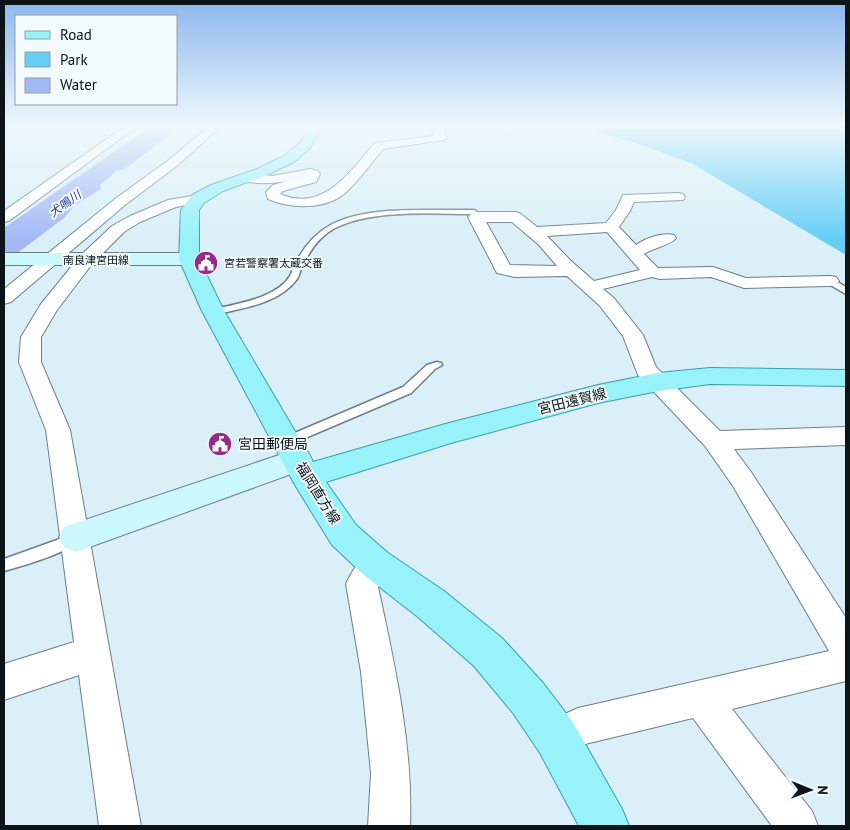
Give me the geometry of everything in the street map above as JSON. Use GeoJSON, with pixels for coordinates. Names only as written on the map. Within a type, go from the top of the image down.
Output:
{"type":"FeatureCollection","features":[{"type":"Feature","properties":{"kind":"main road"},"geometry":{"type":"LineString","coordinates":[[198,199],[217,188],[282,163]]}},
{"type":"Feature","properties":{"kind":"main road","name":"福岡直方線"},"geometry":{"type":"LineString","coordinates":[[198,199],[190,210],[189,259],[214,312],[297,459],[344,535],[376,564],[431,604],[488,652],[528,698],[556,738],[605,826]]}},
{"type":"Feature","properties":{"kind":"main road","name":"南良津宮田線"},"geometry":{"type":"LineString","coordinates":[[4,259],[189,259]]}},
{"type":"Feature","properties":{"kind":"main road","name":"宮田遠賀線"},"geometry":{"type":"LineString","coordinates":[[297,459],[458,431],[598,394],[658,382],[710,376],[846,378]]}},
{"type":"Feature","properties":{"kind":"main road"},"geometry":{"type":"LineString","coordinates":[[76,537],[297,459]]}},
{"type":"Feature","properties":{"kind":"street"},"geometry":{"type":"LineString","coordinates":[[4,218],[81,163]]}},
{"type":"Feature","properties":{"kind":"street"},"geometry":{"type":"LineString","coordinates":[[4,298],[120,202],[173,163]]}},
{"type":"Feature","properties":{"kind":"street"},"geometry":{"type":"LineString","coordinates":[[246,178],[273,180],[310,172],[313,174],[311,179],[278,188],[273,192],[273,196],[283,201],[329,197],[340,190],[364,163]]}},
{"type":"Feature","properties":{"kind":"street"},"geometry":{"type":"LineString","coordinates":[[534,232],[611,227],[623,211],[628,198],[678,197]]}},
{"type":"Feature","properties":{"kind":"street"},"geometry":{"type":"LineString","coordinates":[[120,826],[58,430],[30,362],[31,337],[48,308],[86,260],[118,229],[135,219],[173,203],[198,199]]}},
{"type":"Feature","properties":{"kind":"street"},"geometry":{"type":"LineString","coordinates":[[572,271],[515,272],[503,269],[476,217],[516,217],[607,302],[633,335],[646,370],[714,440],[742,479],[846,648]]}},
{"type":"Feature","properties":{"kind":"street"},"geometry":{"type":"LineString","coordinates":[[611,227],[652,272]]}},
{"type":"Feature","properties":{"kind":"street"},"geometry":{"type":"LineString","coordinates":[[634,252],[648,244],[668,238]]}},
{"type":"Feature","properties":{"kind":"street"},"geometry":{"type":"LineString","coordinates":[[590,286],[630,279],[652,272],[660,274],[713,272],[744,283],[830,281]]}},
{"type":"Feature","properties":{"kind":"street"},"geometry":{"type":"LineString","coordinates":[[714,440],[846,436]]}},
{"type":"Feature","properties":{"kind":"street"},"geometry":{"type":"LineString","coordinates":[[376,564],[362,584],[379,672],[390,764],[389,826]]}},
{"type":"Feature","properties":{"kind":"street"},"geometry":{"type":"LineString","coordinates":[[4,682],[93,652]]}},
{"type":"Feature","properties":{"kind":"street"},"geometry":{"type":"LineString","coordinates":[[556,738],[578,727],[846,664]]}},
{"type":"Feature","properties":{"kind":"street"},"geometry":{"type":"LineString","coordinates":[[701,698],[796,826]]}},
{"type":"Feature","properties":{"kind":"lane"},"geometry":{"type":"LineString","coordinates":[[214,312],[260,300],[279,290],[293,278],[299,263],[319,235],[352,219],[405,212],[474,212],[476,217]]}},
{"type":"Feature","properties":{"kind":"lane"},"geometry":{"type":"LineString","coordinates":[[830,281],[846,291]]}},
{"type":"Feature","properties":{"kind":"lane"},"geometry":{"type":"LineString","coordinates":[[297,459],[407,390],[431,367],[437,365]]}},
{"type":"Feature","properties":{"kind":"lane"},"geometry":{"type":"LineString","coordinates":[[4,565],[61,546],[76,537]]}},
{"type":"Feature","properties":{"kind":"green space"},"geometry":{"type":"Polygon","coordinates":[[[691,163],[846,163],[846,255],[691,163]]]}},
{"type":"Feature","properties":{"kind":"water","name":"犬鳴川"},"geometry":{"type":"Polygon","coordinates":[[[98,163],[127,163],[100,185],[101,189],[75,205],[64,218],[4,263],[4,228],[98,163]]]}},
{"type":"Feature","properties":{"kind":"place","name":"宮若警察署太蔵交番"},"geometry":{"type":"Point","coordinates":[206,263]}},
{"type":"Feature","properties":{"kind":"place","name":"宮田郵便局"},"geometry":{"type":"Point","coordinates":[220,444]}}]}
